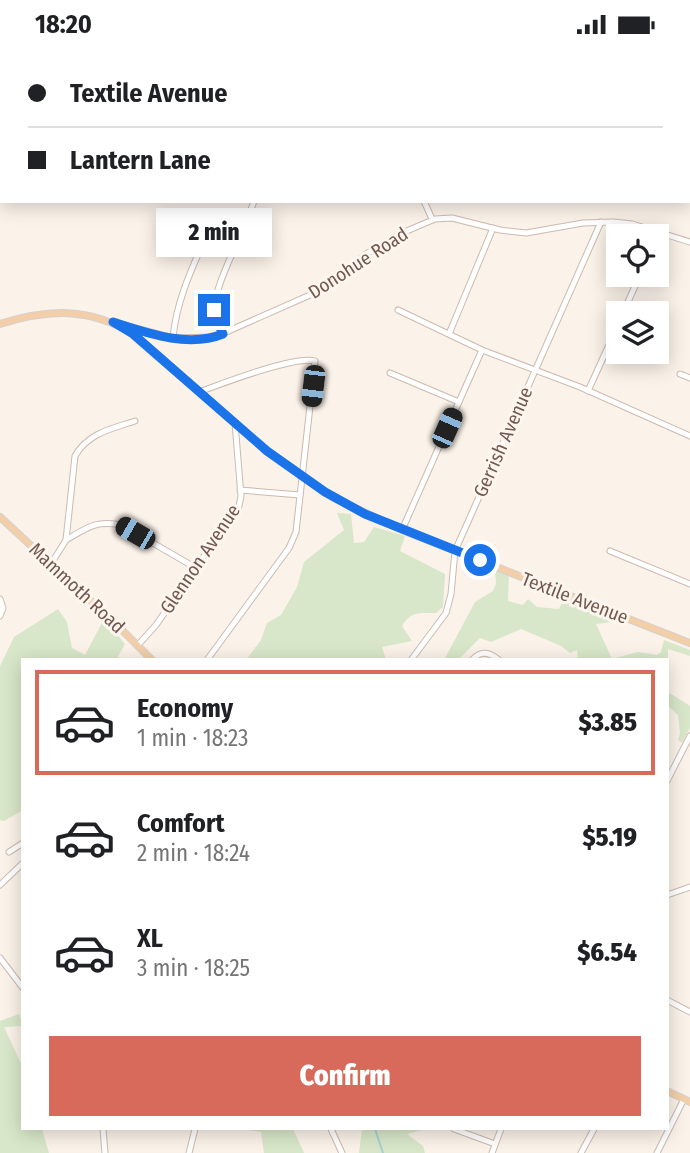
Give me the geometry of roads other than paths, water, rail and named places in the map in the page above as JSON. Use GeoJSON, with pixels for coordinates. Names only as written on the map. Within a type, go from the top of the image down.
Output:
{"type":"FeatureCollection","features":[{"type":"Feature","properties":{"kind":"main road"},"geometry":{"type":"LineString","coordinates":[[0,324],[55,312],[113,322]]}},
{"type":"Feature","properties":{"kind":"main road","name":"Textile Avenue"},"geometry":{"type":"LineString","coordinates":[[113,322],[133,334],[234,423],[301,476],[354,509],[690,643]]}},
{"type":"Feature","properties":{"kind":"main road","name":"Mammoth Road"},"geometry":{"type":"LineString","coordinates":[[0,517],[150,658]]}},
{"type":"Feature","properties":{"kind":"main road"},"geometry":{"type":"LineString","coordinates":[[669,1092],[687,1100]]}},
{"type":"Feature","properties":{"kind":"street"},"geometry":{"type":"LineString","coordinates":[[223,334],[216,319],[215,303],[221,281],[253,203]]}},
{"type":"Feature","properties":{"kind":"street"},"geometry":{"type":"LineString","coordinates":[[425,203],[432,219]]}},
{"type":"Feature","properties":{"kind":"street","name":"Donohue Road"},"geometry":{"type":"LineString","coordinates":[[113,322],[173,338],[202,339],[223,334],[319,291],[366,254],[432,219],[452,218],[526,233],[601,222],[632,224]]}},
{"type":"Feature","properties":{"kind":"street","name":"Gerrish Avenue"},"geometry":{"type":"LineString","coordinates":[[412,658],[446,613],[451,594],[455,551],[601,222]]}},
{"type":"Feature","properties":{"kind":"street"},"geometry":{"type":"LineString","coordinates":[[449,334],[493,228]]}},
{"type":"Feature","properties":{"kind":"street","name":"Donohue Road"},"geometry":{"type":"LineString","coordinates":[[669,238],[690,243]]}},
{"type":"Feature","properties":{"kind":"street"},"geometry":{"type":"LineString","coordinates":[[173,338],[174,319],[204,241]]}},
{"type":"Feature","properties":{"kind":"street"},"geometry":{"type":"LineString","coordinates":[[398,310],[482,350],[589,391],[690,436]]}},
{"type":"Feature","properties":{"kind":"street"},"geometry":{"type":"LineString","coordinates":[[402,530],[482,350]]}},
{"type":"Feature","properties":{"kind":"street"},"geometry":{"type":"LineString","coordinates":[[589,391],[606,352]]}},
{"type":"Feature","properties":{"kind":"street"},"geometry":{"type":"LineString","coordinates":[[199,392],[244,375],[304,359],[314,361],[293,542],[208,658]]}},
{"type":"Feature","properties":{"kind":"street"},"geometry":{"type":"LineString","coordinates":[[390,373],[459,402]]}},
{"type":"Feature","properties":{"kind":"street"},"geometry":{"type":"LineString","coordinates":[[680,375],[690,378]]}},
{"type":"Feature","properties":{"kind":"street"},"geometry":{"type":"LineString","coordinates":[[66,540],[75,456],[94,435],[135,421]]}},
{"type":"Feature","properties":{"kind":"street","name":"Glennon Avenue"},"geometry":{"type":"LineString","coordinates":[[138,645],[156,625],[234,514],[241,496],[234,423]]}},
{"type":"Feature","properties":{"kind":"street"},"geometry":{"type":"LineString","coordinates":[[240,490],[300,495]]}},
{"type":"Feature","properties":{"kind":"street"},"geometry":{"type":"LineString","coordinates":[[51,564],[66,540],[88,526],[109,522],[122,525],[196,568]]}},
{"type":"Feature","properties":{"kind":"street"},"geometry":{"type":"LineString","coordinates":[[610,551],[690,584]]}},
{"type":"Feature","properties":{"kind":"street"},"geometry":{"type":"LineString","coordinates":[[0,599],[3,608],[0,616]]}},
{"type":"Feature","properties":{"kind":"street"},"geometry":{"type":"LineString","coordinates":[[474,658],[484,652],[495,658]]}},
{"type":"Feature","properties":{"kind":"street"},"geometry":{"type":"LineString","coordinates":[[669,777],[690,736]]}},
{"type":"Feature","properties":{"kind":"street"},"geometry":{"type":"LineString","coordinates":[[9,852],[21,844]]}},
{"type":"Feature","properties":{"kind":"street"},"geometry":{"type":"LineString","coordinates":[[0,885],[21,865]]}},
{"type":"Feature","properties":{"kind":"street"},"geometry":{"type":"LineString","coordinates":[[669,894],[690,887]]}},
{"type":"Feature","properties":{"kind":"street"},"geometry":{"type":"LineString","coordinates":[[0,958],[21,985]]}},
{"type":"Feature","properties":{"kind":"street"},"geometry":{"type":"LineString","coordinates":[[669,1001],[690,1011]]}},
{"type":"Feature","properties":{"kind":"street"},"geometry":{"type":"LineString","coordinates":[[657,1153],[687,1100]]}},
{"type":"Feature","properties":{"kind":"street"},"geometry":{"type":"LineString","coordinates":[[103,1130],[105,1153]]}},
{"type":"Feature","properties":{"kind":"street"},"geometry":{"type":"LineString","coordinates":[[188,1153],[194,1130]]}},
{"type":"Feature","properties":{"kind":"street"},"geometry":{"type":"LineString","coordinates":[[331,1130],[342,1153]]}},
{"type":"Feature","properties":{"kind":"street"},"geometry":{"type":"LineString","coordinates":[[457,1130],[495,1144]]}},
{"type":"Feature","properties":{"kind":"street"},"geometry":{"type":"LineString","coordinates":[[492,1153],[501,1130]]}},
{"type":"Feature","properties":{"kind":"street"},"geometry":{"type":"LineString","coordinates":[[581,1153],[593,1130]]}},
{"type":"Feature","properties":{"kind":"waterway"},"geometry":{"type":"LineString","coordinates":[[375,1130],[383,1153]]}}]}
